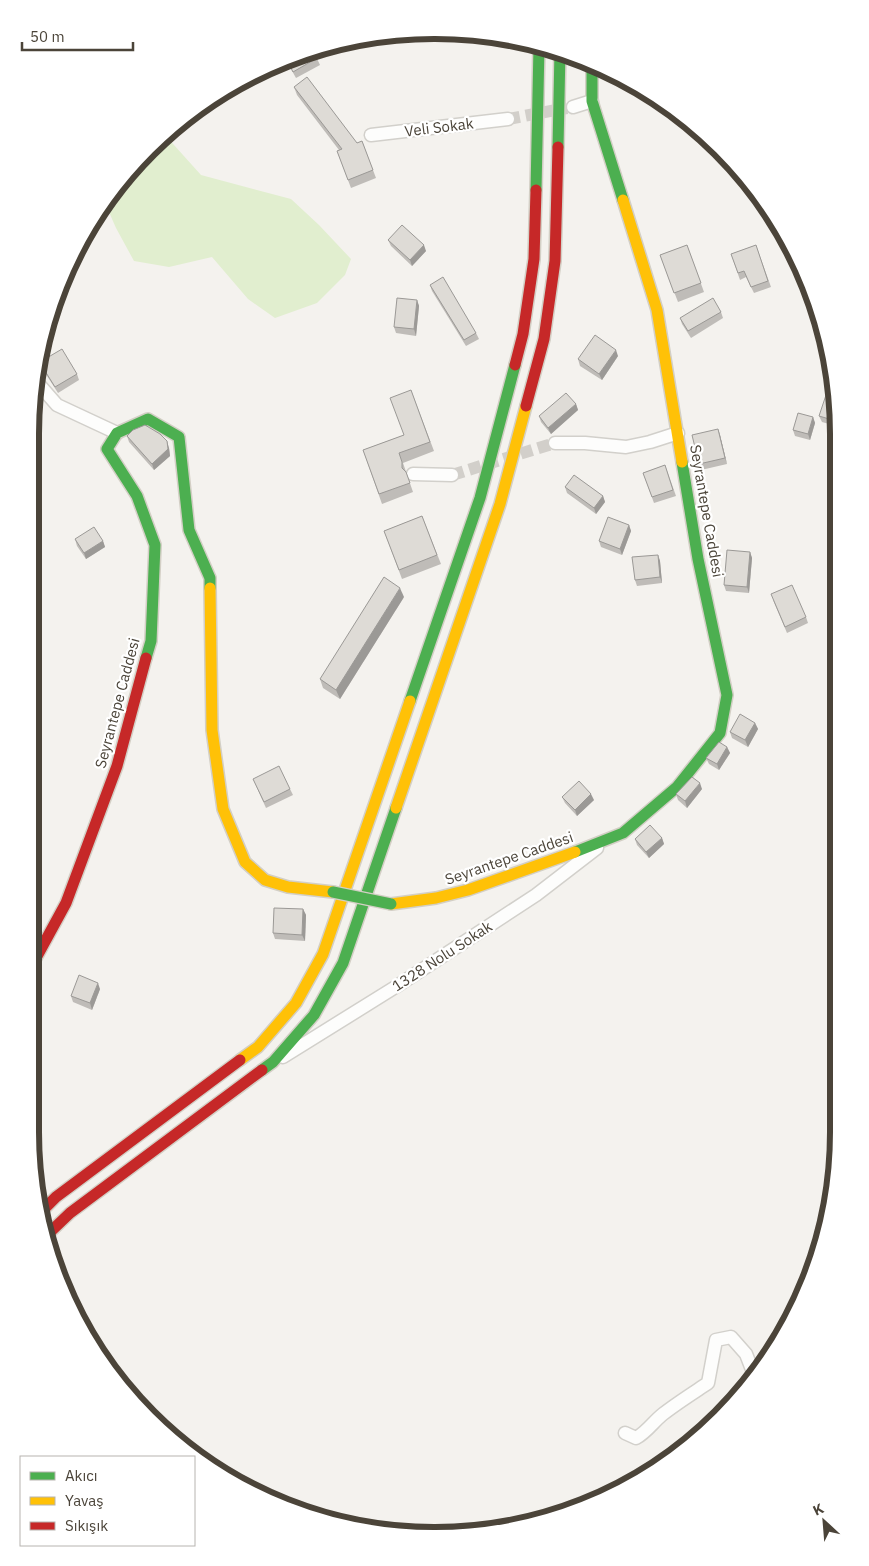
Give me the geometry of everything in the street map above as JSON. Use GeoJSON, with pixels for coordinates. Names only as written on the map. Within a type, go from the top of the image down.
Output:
{"type":"FeatureCollection","features":[{"type":"Feature","properties":{"kind":"main road"},"geometry":{"type":"LineString","coordinates":[[46,1207],[56,1197],[258,1047],[296,1003],[323,954],[480,498],[523,334],[534,259],[539,53]]}},
{"type":"Feature","properties":{"kind":"main road"},"geometry":{"type":"LineString","coordinates":[[51,1231],[70,1213],[269,1065],[314,1015],[342,963],[500,504],[544,339],[554,270],[560,59]]}},
{"type":"Feature","properties":{"kind":"main road","name":"Seyrantepe Caddesi"},"geometry":{"type":"LineString","coordinates":[[39,952],[66,903],[117,766],[151,641],[155,545],[137,496],[106,449],[117,433],[148,419],[179,437],[190,530],[210,578],[212,730],[223,809],[245,862],[265,880],[288,887],[333,892],[391,904],[436,898],[468,890],[547,863],[623,833],[677,787],[720,733],[727,695],[698,559],[658,310],[592,101],[592,72]]}},
{"type":"Feature","properties":{"kind":"street"},"geometry":{"type":"LineString","coordinates":[[573,107],[592,101]]}},
{"type":"Feature","properties":{"kind":"street","name":"Veli Sokak"},"geometry":{"type":"LineString","coordinates":[[371,135],[508,119]]}},
{"type":"Feature","properties":{"kind":"street"},"geometry":{"type":"LineString","coordinates":[[42,387],[57,405],[117,433]]}},
{"type":"Feature","properties":{"kind":"street"},"geometry":{"type":"LineString","coordinates":[[555,443],[585,443],[626,447],[678,434]]}},
{"type":"Feature","properties":{"kind":"street"},"geometry":{"type":"LineString","coordinates":[[414,474],[452,475]]}},
{"type":"Feature","properties":{"kind":"street","name":"1328 Nolu Sokak"},"geometry":{"type":"LineString","coordinates":[[269,1065],[396,986],[536,895],[608,839]]}},
{"type":"Feature","properties":{"kind":"street"},"geometry":{"type":"LineString","coordinates":[[625,1433],[636,1438],[672,1407],[708,1384],[716,1340],[732,1337],[746,1354],[751,1368]]}},
{"type":"Feature","properties":{"kind":"green space"},"geometry":{"type":"Polygon","coordinates":[[[170,141],[201,175],[291,199],[351,259],[345,275],[317,303],[275,318],[248,299],[212,257],[169,267],[134,261],[108,211],[137,174],[170,141]]]}},
{"type":"Feature","properties":{"kind":"building"},"geometry":{"type":"Polygon","coordinates":[[[316,57],[317,58],[293,72],[290,66],[316,57]]]}},
{"type":"Feature","properties":{"kind":"building"},"geometry":{"type":"Polygon","coordinates":[[[307,77],[357,143],[362,141],[373,170],[348,180],[337,151],[342,149],[294,87],[307,77]]]}},
{"type":"Feature","properties":{"kind":"building"},"geometry":{"type":"Polygon","coordinates":[[[402,225],[424,245],[410,260],[388,240],[402,225]]]}},
{"type":"Feature","properties":{"kind":"building"},"geometry":{"type":"Polygon","coordinates":[[[687,245],[701,283],[674,293],[660,255],[687,245]]]}},
{"type":"Feature","properties":{"kind":"building"},"geometry":{"type":"Polygon","coordinates":[[[756,245],[768,281],[751,287],[744,271],[738,273],[731,254],[756,245]]]}},
{"type":"Feature","properties":{"kind":"building"},"geometry":{"type":"Polygon","coordinates":[[[443,277],[476,333],[464,340],[430,285],[443,277]]]}},
{"type":"Feature","properties":{"kind":"building"},"geometry":{"type":"Polygon","coordinates":[[[397,298],[417,300],[414,329],[394,327],[397,298]]]}},
{"type":"Feature","properties":{"kind":"building"},"geometry":{"type":"Polygon","coordinates":[[[713,298],[721,312],[688,331],[680,318],[713,298]]]}},
{"type":"Feature","properties":{"kind":"building"},"geometry":{"type":"Polygon","coordinates":[[[595,335],[616,350],[599,374],[578,359],[595,335]]]}},
{"type":"Feature","properties":{"kind":"building"},"geometry":{"type":"Polygon","coordinates":[[[62,349],[77,374],[55,387],[44,370],[46,359],[62,349]]]}},
{"type":"Feature","properties":{"kind":"building"},"geometry":{"type":"Polygon","coordinates":[[[411,390],[430,442],[399,453],[402,468],[406,472],[410,483],[379,494],[363,450],[404,435],[390,398],[411,390]]]}},
{"type":"Feature","properties":{"kind":"building"},"geometry":{"type":"Polygon","coordinates":[[[566,393],[576,404],[548,428],[539,416],[566,393]]]}},
{"type":"Feature","properties":{"kind":"building"},"geometry":{"type":"Polygon","coordinates":[[[826,395],[828,396],[829,419],[819,416],[826,395]]]}},
{"type":"Feature","properties":{"kind":"building"},"geometry":{"type":"Polygon","coordinates":[[[798,413],[813,417],[808,434],[793,430],[798,413]]]}},
{"type":"Feature","properties":{"kind":"building"},"geometry":{"type":"Polygon","coordinates":[[[145,425],[160,434],[167,441],[168,449],[152,464],[127,436],[133,430],[145,425]]]}},
{"type":"Feature","properties":{"kind":"building"},"geometry":{"type":"Polygon","coordinates":[[[718,429],[725,458],[699,464],[692,435],[718,429]]]}},
{"type":"Feature","properties":{"kind":"building"},"geometry":{"type":"Polygon","coordinates":[[[665,465],[673,490],[652,497],[643,473],[665,465]]]}},
{"type":"Feature","properties":{"kind":"building"},"geometry":{"type":"Polygon","coordinates":[[[574,475],[603,496],[594,508],[565,487],[574,475]]]}},
{"type":"Feature","properties":{"kind":"building"},"geometry":{"type":"Polygon","coordinates":[[[422,516],[437,555],[399,570],[384,531],[422,516]]]}},
{"type":"Feature","properties":{"kind":"building"},"geometry":{"type":"Polygon","coordinates":[[[608,517],[629,525],[620,549],[599,541],[608,517]]]}},
{"type":"Feature","properties":{"kind":"building"},"geometry":{"type":"Polygon","coordinates":[[[94,527],[103,541],[84,553],[75,539],[94,527]]]}},
{"type":"Feature","properties":{"kind":"building"},"geometry":{"type":"Polygon","coordinates":[[[727,550],[750,552],[747,587],[724,585],[727,550]]]}},
{"type":"Feature","properties":{"kind":"building"},"geometry":{"type":"Polygon","coordinates":[[[658,555],[660,577],[635,580],[632,557],[658,555]]]}},
{"type":"Feature","properties":{"kind":"building"},"geometry":{"type":"Polygon","coordinates":[[[384,577],[400,588],[336,690],[320,679],[384,577]]]}},
{"type":"Feature","properties":{"kind":"building"},"geometry":{"type":"Polygon","coordinates":[[[792,585],[806,617],[785,627],[771,594],[792,585]]]}},
{"type":"Feature","properties":{"kind":"building"},"geometry":{"type":"Polygon","coordinates":[[[740,714],[755,723],[745,740],[730,732],[740,714]]]}},
{"type":"Feature","properties":{"kind":"building"},"geometry":{"type":"Polygon","coordinates":[[[719,742],[727,747],[717,764],[706,758],[719,742]]]}},
{"type":"Feature","properties":{"kind":"building"},"geometry":{"type":"Polygon","coordinates":[[[279,766],[290,789],[264,802],[253,779],[279,766]]]}},
{"type":"Feature","properties":{"kind":"building"},"geometry":{"type":"Polygon","coordinates":[[[692,777],[700,783],[685,801],[676,794],[692,777]]]}},
{"type":"Feature","properties":{"kind":"building"},"geometry":{"type":"Polygon","coordinates":[[[579,781],[591,794],[575,810],[562,797],[579,781]]]}},
{"type":"Feature","properties":{"kind":"building"},"geometry":{"type":"Polygon","coordinates":[[[650,825],[662,838],[646,852],[635,839],[650,825]]]}},
{"type":"Feature","properties":{"kind":"building"},"geometry":{"type":"Polygon","coordinates":[[[274,908],[303,909],[302,935],[273,933],[274,908]]]}},
{"type":"Feature","properties":{"kind":"building"},"geometry":{"type":"Polygon","coordinates":[[[79,975],[98,983],[90,1003],[71,996],[79,975]]]}},
{"type":"Feature","properties":{"kind":"tunnel"},"geometry":{"type":"LineString","coordinates":[[508,119],[567,108]]}},
{"type":"Feature","properties":{"kind":"tunnel"},"geometry":{"type":"LineString","coordinates":[[452,475],[555,443]]}},
{"type":"Feature","properties":{"kind":"traffic: fast"},"geometry":{"type":"LineString","coordinates":[[536,190],[539,53]]}},
{"type":"Feature","properties":{"kind":"traffic: fast"},"geometry":{"type":"LineString","coordinates":[[558,147],[560,59]]}},
{"type":"Feature","properties":{"kind":"traffic: fast"},"geometry":{"type":"LineString","coordinates":[[592,72],[592,101],[623,200]]}},
{"type":"Feature","properties":{"kind":"traffic: fast"},"geometry":{"type":"LineString","coordinates":[[410,701],[480,498],[515,365]]}},
{"type":"Feature","properties":{"kind":"traffic: fast"},"geometry":{"type":"LineString","coordinates":[[146,658],[151,641],[155,545],[137,496],[107,449],[117,433],[148,419],[179,437],[189,530],[210,578],[210,588]]}},
{"type":"Feature","properties":{"kind":"traffic: fast"},"geometry":{"type":"LineString","coordinates":[[575,852],[623,833],[677,787],[720,733],[727,695],[698,559],[682,462]]}},
{"type":"Feature","properties":{"kind":"traffic: fast"},"geometry":{"type":"LineString","coordinates":[[262,1070],[273,1062],[314,1015],[343,963],[396,808]]}},
{"type":"Feature","properties":{"kind":"traffic: fast"},"geometry":{"type":"LineString","coordinates":[[333,892],[391,904]]}},
{"type":"Feature","properties":{"kind":"traffic: slow"},"geometry":{"type":"LineString","coordinates":[[623,200],[657,310],[682,462]]}},
{"type":"Feature","properties":{"kind":"traffic: slow"},"geometry":{"type":"LineString","coordinates":[[396,808],[500,504],[526,406]]}},
{"type":"Feature","properties":{"kind":"traffic: slow"},"geometry":{"type":"LineString","coordinates":[[210,588],[212,730],[223,809],[245,862],[265,880],[288,887],[333,892]]}},
{"type":"Feature","properties":{"kind":"traffic: slow"},"geometry":{"type":"LineString","coordinates":[[240,1060],[258,1047],[296,1003],[323,954],[410,701]]}},
{"type":"Feature","properties":{"kind":"traffic: slow"},"geometry":{"type":"LineString","coordinates":[[391,904],[436,898],[468,890],[575,852]]}},
{"type":"Feature","properties":{"kind":"traffic: jam"},"geometry":{"type":"LineString","coordinates":[[526,406],[544,339],[555,261],[558,147]]}},
{"type":"Feature","properties":{"kind":"traffic: jam"},"geometry":{"type":"LineString","coordinates":[[515,365],[523,334],[534,259],[536,190]]}},
{"type":"Feature","properties":{"kind":"traffic: jam"},"geometry":{"type":"LineString","coordinates":[[39,952],[66,903],[117,766],[146,658]]}},
{"type":"Feature","properties":{"kind":"traffic: jam"},"geometry":{"type":"LineString","coordinates":[[46,1207],[56,1197],[240,1060]]}},
{"type":"Feature","properties":{"kind":"traffic: jam"},"geometry":{"type":"LineString","coordinates":[[51,1231],[70,1213],[262,1070]]}}]}
